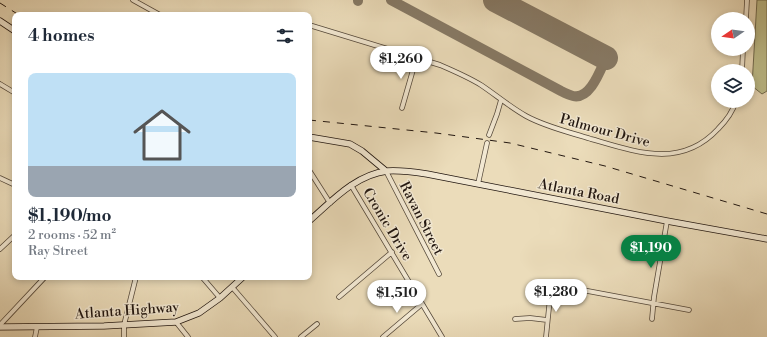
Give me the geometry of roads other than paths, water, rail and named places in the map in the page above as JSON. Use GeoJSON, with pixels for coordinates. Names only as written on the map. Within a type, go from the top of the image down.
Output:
{"type":"FeatureCollection","features":[{"type":"Feature","properties":{"kind":"main road"},"geometry":{"type":"LineString","coordinates":[[0,21],[12,29]]}},
{"type":"Feature","properties":{"kind":"main road"},"geometry":{"type":"LineString","coordinates":[[312,138],[350,144],[362,151],[386,171]]}},
{"type":"Feature","properties":{"kind":"main road","name":"Atlanta Road"},"geometry":{"type":"LineString","coordinates":[[386,171],[400,170],[427,174],[767,239]]}},
{"type":"Feature","properties":{"kind":"main road"},"geometry":{"type":"LineString","coordinates":[[312,218],[351,185],[386,171]]}},
{"type":"Feature","properties":{"kind":"main road","name":"Atlanta Highway"},"geometry":{"type":"LineString","coordinates":[[0,326],[37,327],[176,322],[198,313],[220,298],[240,280]]}},
{"type":"Feature","properties":{"kind":"street"},"geometry":{"type":"LineString","coordinates":[[133,0],[155,12]]}},
{"type":"Feature","properties":{"kind":"street"},"geometry":{"type":"LineString","coordinates":[[746,12],[747,0]]}},
{"type":"Feature","properties":{"kind":"street","name":"Palmour Drive"},"geometry":{"type":"LineString","coordinates":[[312,26],[417,56],[459,73],[481,85],[525,116],[556,129],[638,152],[665,154],[676,153],[700,144],[712,136],[731,113],[733,108]]}},
{"type":"Feature","properties":{"kind":"street"},"geometry":{"type":"LineString","coordinates":[[402,108],[417,56]]}},
{"type":"Feature","properties":{"kind":"street"},"geometry":{"type":"LineString","coordinates":[[0,84],[12,91]]}},
{"type":"Feature","properties":{"kind":"street"},"geometry":{"type":"LineString","coordinates":[[489,135],[501,100]]}},
{"type":"Feature","properties":{"kind":"street"},"geometry":{"type":"LineString","coordinates":[[478,184],[486,143]]}},
{"type":"Feature","properties":{"kind":"street","name":"Ravan Street"},"geometry":{"type":"LineString","coordinates":[[386,171],[439,274]]}},
{"type":"Feature","properties":{"kind":"street"},"geometry":{"type":"LineString","coordinates":[[312,175],[330,203]]}},
{"type":"Feature","properties":{"kind":"street"},"geometry":{"type":"LineString","coordinates":[[0,178],[12,184]]}},
{"type":"Feature","properties":{"kind":"street","name":"Cronic Drive"},"geometry":{"type":"LineString","coordinates":[[351,185],[442,337]]}},
{"type":"Feature","properties":{"kind":"street"},"geometry":{"type":"LineString","coordinates":[[652,320],[653,304],[668,221]]}},
{"type":"Feature","properties":{"kind":"street"},"geometry":{"type":"LineString","coordinates":[[0,249],[12,238]]}},
{"type":"Feature","properties":{"kind":"street"},"geometry":{"type":"LineString","coordinates":[[340,297],[392,252]]}},
{"type":"Feature","properties":{"kind":"street"},"geometry":{"type":"LineString","coordinates":[[0,326],[42,280]]}},
{"type":"Feature","properties":{"kind":"street"},"geometry":{"type":"LineString","coordinates":[[124,337],[124,325],[135,280]]}},
{"type":"Feature","properties":{"kind":"street"},"geometry":{"type":"LineString","coordinates":[[205,280],[220,298]]}},
{"type":"Feature","properties":{"kind":"street"},"geometry":{"type":"LineString","coordinates":[[544,286],[551,288],[577,289],[689,310]]}},
{"type":"Feature","properties":{"kind":"street"},"geometry":{"type":"LineString","coordinates":[[232,287],[275,337]]}},
{"type":"Feature","properties":{"kind":"street"},"geometry":{"type":"LineString","coordinates":[[546,337],[551,288]]}},
{"type":"Feature","properties":{"kind":"street"},"geometry":{"type":"LineString","coordinates":[[383,337],[422,304]]}},
{"type":"Feature","properties":{"kind":"street"},"geometry":{"type":"LineString","coordinates":[[515,319],[530,318],[547,320]]}},
{"type":"Feature","properties":{"kind":"street"},"geometry":{"type":"LineString","coordinates":[[176,322],[188,337]]}},
{"type":"Feature","properties":{"kind":"street"},"geometry":{"type":"LineString","coordinates":[[301,337],[317,324]]}},
{"type":"Feature","properties":{"kind":"street"},"geometry":{"type":"LineString","coordinates":[[35,337],[37,327]]}},
{"type":"Feature","properties":{"kind":"railway"},"geometry":{"type":"LineString","coordinates":[[0,3],[14,12]]}},
{"type":"Feature","properties":{"kind":"railway"},"geometry":{"type":"LineString","coordinates":[[312,120],[436,133],[510,143],[605,166],[767,214]]}}]}
